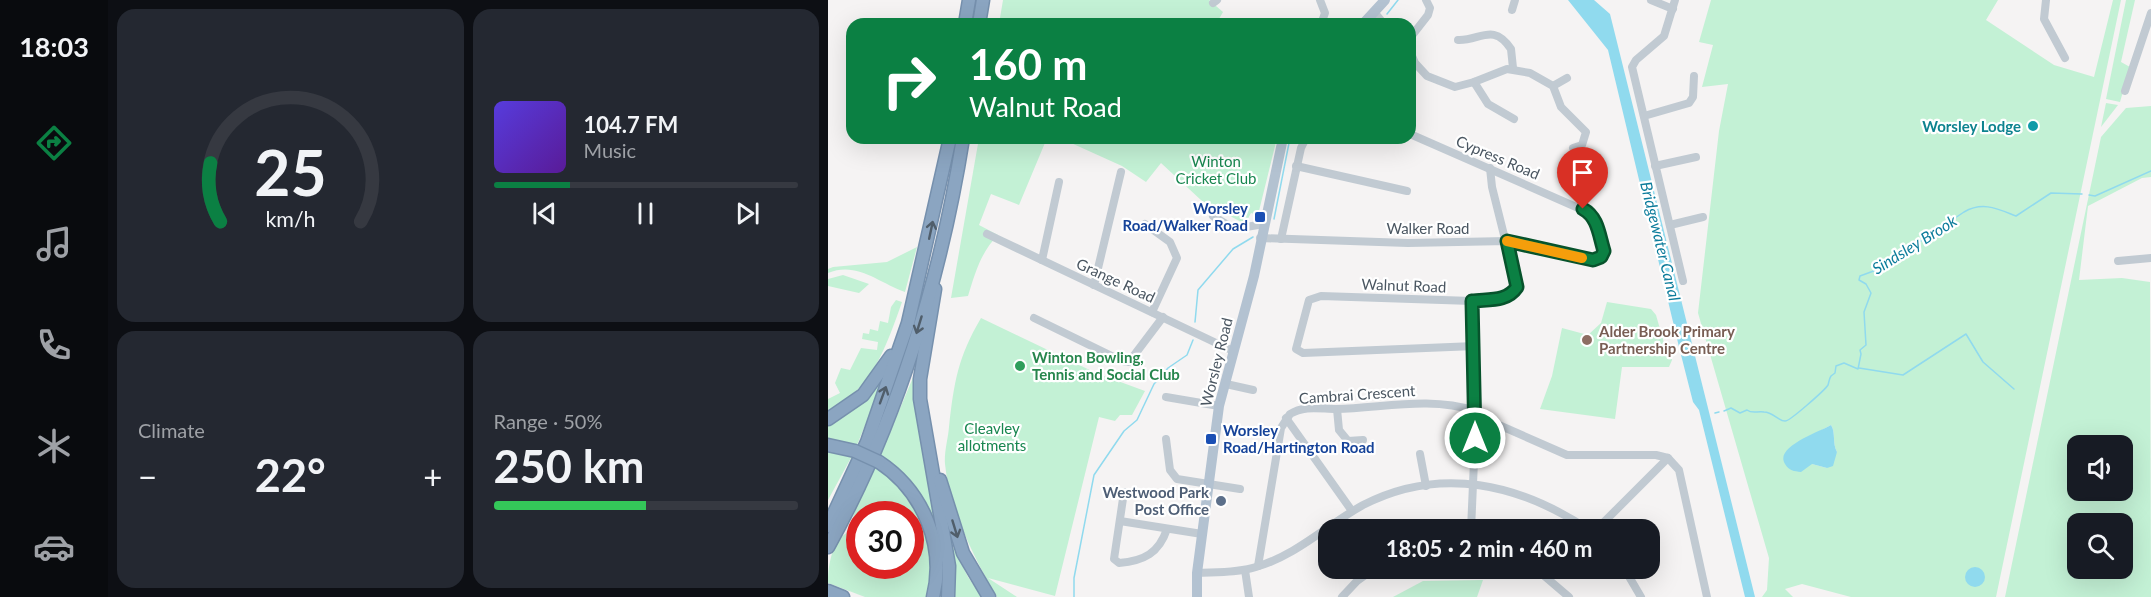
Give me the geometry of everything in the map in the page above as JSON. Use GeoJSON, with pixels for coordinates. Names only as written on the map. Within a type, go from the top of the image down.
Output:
{"type":"FeatureCollection","features":[{"type":"Feature","properties":{"kind":"highway"},"geometry":{"type":"LineString","coordinates":[[966,18],[969,0]]}},
{"type":"Feature","properties":{"kind":"highway"},"geometry":{"type":"LineString","coordinates":[[980,18],[982,0]]}},
{"type":"Feature","properties":{"kind":"highway"},"geometry":{"type":"LineString","coordinates":[[828,526],[867,442],[897,357],[917,287],[949,144]]}},
{"type":"Feature","properties":{"kind":"highway"},"geometry":{"type":"LineString","coordinates":[[948,597],[949,566],[926,433],[920,379],[933,312],[937,270],[962,144]]}},
{"type":"Feature","properties":{"kind":"highway"},"geometry":{"type":"LineString","coordinates":[[828,547],[864,474],[908,361],[937,270]]}},
{"type":"Feature","properties":{"kind":"highway"},"geometry":{"type":"LineString","coordinates":[[828,419],[855,403],[875,383],[902,332],[917,287]]}},
{"type":"Feature","properties":{"kind":"highway"},"geometry":{"type":"LineString","coordinates":[[926,433],[963,553],[989,597]]}},
{"type":"Feature","properties":{"kind":"highway"},"geometry":{"type":"LineString","coordinates":[[828,510],[867,442]]}},
{"type":"Feature","properties":{"kind":"highway"},"geometry":{"type":"LineString","coordinates":[[828,446],[855,451],[879,462],[908,487],[929,526],[936,563],[933,597]]}},
{"type":"Feature","properties":{"kind":"highway"},"geometry":{"type":"LineString","coordinates":[[828,591],[843,597]]}},
{"type":"Feature","properties":{"kind":"main road"},"geometry":{"type":"LineString","coordinates":[[1370,18],[1385,0]]}},
{"type":"Feature","properties":{"kind":"main road","name":"Worsley Road"},"geometry":{"type":"LineString","coordinates":[[1197,597],[1197,573],[1219,406],[1254,276],[1260,238],[1282,144]]}},
{"type":"Feature","properties":{"kind":"street"},"geometry":{"type":"LineString","coordinates":[[1320,0],[1325,13],[1323,18]]}},
{"type":"Feature","properties":{"kind":"street"},"geometry":{"type":"LineString","coordinates":[[1416,30],[1428,15],[1430,8],[1426,0]]}},
{"type":"Feature","properties":{"kind":"street"},"geometry":{"type":"LineString","coordinates":[[1512,10],[1515,0]]}},
{"type":"Feature","properties":{"kind":"street"},"geometry":{"type":"LineString","coordinates":[[1651,0],[1672,9]]}},
{"type":"Feature","properties":{"kind":"street"},"geometry":{"type":"LineString","coordinates":[[1676,0],[1664,36],[1636,60],[1632,67],[1683,281]]}},
{"type":"Feature","properties":{"kind":"street"},"geometry":{"type":"LineString","coordinates":[[2046,0],[2044,19],[2065,58]]}},
{"type":"Feature","properties":{"kind":"street"},"geometry":{"type":"LineString","coordinates":[[2125,91],[2151,13]]}},
{"type":"Feature","properties":{"kind":"street"},"geometry":{"type":"LineString","coordinates":[[1375,14],[1379,18]]}},
{"type":"Feature","properties":{"kind":"street"},"geometry":{"type":"LineString","coordinates":[[1458,40],[1468,41],[1485,33],[1495,35],[1512,49],[1512,68]]}},
{"type":"Feature","properties":{"kind":"street"},"geometry":{"type":"LineString","coordinates":[[1416,67],[1439,83],[1455,87],[1474,82],[1500,70],[1512,68],[1530,73],[1553,86],[1562,107],[1586,132],[1582,145],[1573,148]]}},
{"type":"Feature","properties":{"kind":"street"},"geometry":{"type":"LineString","coordinates":[[1644,116],[1689,103],[1693,97],[1694,76]]}},
{"type":"Feature","properties":{"kind":"street"},"geometry":{"type":"LineString","coordinates":[[1553,86],[1567,78]]}},
{"type":"Feature","properties":{"kind":"street"},"geometry":{"type":"LineString","coordinates":[[1474,82],[1488,104],[1514,119]]}},
{"type":"Feature","properties":{"kind":"street","name":"Cypress Road"},"geometry":{"type":"LineString","coordinates":[[1416,137],[1592,214],[1604,251],[1601,257],[1593,260]]}},
{"type":"Feature","properties":{"kind":"street"},"geometry":{"type":"LineString","coordinates":[[1281,239],[1296,166],[1304,144]]}},
{"type":"Feature","properties":{"kind":"street"},"geometry":{"type":"LineString","coordinates":[[1655,166],[1696,157]]}},
{"type":"Feature","properties":{"kind":"street"},"geometry":{"type":"LineString","coordinates":[[1296,166],[1407,191]]}},
{"type":"Feature","properties":{"kind":"street"},"geometry":{"type":"LineString","coordinates":[[1490,168],[1492,187],[1507,241]]}},
{"type":"Feature","properties":{"kind":"street"},"geometry":{"type":"LineString","coordinates":[[1094,285],[1121,172]]}},
{"type":"Feature","properties":{"kind":"street"},"geometry":{"type":"LineString","coordinates":[[1042,260],[1059,182]]}},
{"type":"Feature","properties":{"kind":"street"},"geometry":{"type":"LineString","coordinates":[[1213,216],[1234,229],[1264,224]]}},
{"type":"Feature","properties":{"kind":"street"},"geometry":{"type":"LineString","coordinates":[[1670,225],[1703,217]]}},
{"type":"Feature","properties":{"kind":"street"},"geometry":{"type":"LineString","coordinates":[[1144,224],[1170,242],[1177,258],[1152,312]]}},
{"type":"Feature","properties":{"kind":"street","name":"Grange Road"},"geometry":{"type":"LineString","coordinates":[[987,234],[1233,351]]}},
{"type":"Feature","properties":{"kind":"street","name":"Walker Road"},"geometry":{"type":"LineString","coordinates":[[1260,238],[1408,243],[1507,241],[1593,260]]}},
{"type":"Feature","properties":{"kind":"street","name":"Walnut Road"},"geometry":{"type":"LineString","coordinates":[[1475,346],[1303,353],[1296,349],[1309,300],[1321,296],[1472,301],[1512,296],[1517,287],[1507,241]]}},
{"type":"Feature","properties":{"kind":"street"},"geometry":{"type":"LineString","coordinates":[[2118,261],[2151,258]]}},
{"type":"Feature","properties":{"kind":"street"},"geometry":{"type":"LineString","coordinates":[[1472,301],[1476,413],[1472,519]]}},
{"type":"Feature","properties":{"kind":"street"},"geometry":{"type":"LineString","coordinates":[[1034,318],[1129,362],[1163,316]]}},
{"type":"Feature","properties":{"kind":"street"},"geometry":{"type":"LineString","coordinates":[[1226,384],[1253,390]]}},
{"type":"Feature","properties":{"kind":"street"},"geometry":{"type":"LineString","coordinates":[[1166,397],[1219,406]]}},
{"type":"Feature","properties":{"kind":"street","name":"Cambrai Crescent"},"geometry":{"type":"LineString","coordinates":[[1258,566],[1281,428],[1286,418],[1299,410],[1415,402],[1449,405],[1476,413],[1567,455],[1656,455],[1668,458]]}},
{"type":"Feature","properties":{"kind":"street"},"geometry":{"type":"LineString","coordinates":[[1337,409],[1339,430],[1348,441],[1363,440]]}},
{"type":"Feature","properties":{"kind":"street"},"geometry":{"type":"LineString","coordinates":[[1286,418],[1352,512]]}},
{"type":"Feature","properties":{"kind":"street"},"geometry":{"type":"LineString","coordinates":[[1166,439],[1170,470],[1174,477],[1239,489]]}},
{"type":"Feature","properties":{"kind":"street"},"geometry":{"type":"LineString","coordinates":[[1420,454],[1426,486]]}},
{"type":"Feature","properties":{"kind":"street"},"geometry":{"type":"LineString","coordinates":[[1607,519],[1668,458],[1679,470],[1707,597]]}},
{"type":"Feature","properties":{"kind":"street"},"geometry":{"type":"LineString","coordinates":[[1197,573],[1245,570],[1258,566],[1307,543],[1352,512],[1376,499],[1426,486],[1475,484],[1503,488],[1550,506],[1571,519]]}},
{"type":"Feature","properties":{"kind":"street"},"geometry":{"type":"LineString","coordinates":[[1124,492],[1114,559],[1119,563],[1151,556],[1159,549],[1167,529]]}},
{"type":"Feature","properties":{"kind":"street"},"geometry":{"type":"LineString","coordinates":[[1120,521],[1202,534]]}},
{"type":"Feature","properties":{"kind":"street"},"geometry":{"type":"LineString","coordinates":[[1245,570],[1249,597]]}},
{"type":"Feature","properties":{"kind":"street"},"geometry":{"type":"LineString","coordinates":[[1342,597],[1360,579]]}},
{"type":"Feature","properties":{"kind":"street"},"geometry":{"type":"LineString","coordinates":[[1548,579],[1569,597]]}},
{"type":"Feature","properties":{"kind":"street"},"geometry":{"type":"LineString","coordinates":[[1630,579],[1641,597]]}},
{"type":"Feature","properties":{"kind":"green space"},"geometry":{"type":"Polygon","coordinates":[[[1003,0],[1209,0],[1223,12],[1220,18],[1000,18],[1003,0]]]}},
{"type":"Feature","properties":{"kind":"green space"},"geometry":{"type":"Polygon","coordinates":[[[1711,0],[1998,0],[1986,20],[2054,65],[2094,77],[2113,0],[2121,0],[1996,597],[1851,597],[1802,584],[1785,589],[1793,597],[1762,597],[1767,590],[1769,558],[1698,313],[1719,131],[1728,84],[1702,87],[1713,45],[1699,42],[1711,0]],[[1831,425],[1807,438],[1812,464],[1827,468],[1837,452],[1831,425]]]}},
{"type":"Feature","properties":{"kind":"green space"},"geometry":{"type":"Polygon","coordinates":[[[2126,0],[2135,0],[2121,62],[2130,67],[2120,102],[2106,99],[2126,0]]]}},
{"type":"Feature","properties":{"kind":"green space"},"geometry":{"type":"Polygon","coordinates":[[[2106,103],[2118,105],[2101,127],[2106,103]]]}},
{"type":"Feature","properties":{"kind":"green space"},"geometry":{"type":"Polygon","coordinates":[[[2151,106],[2151,177],[2142,178],[2088,206],[2079,280],[2122,278],[2150,282],[2151,597],[2005,597],[2101,137],[2126,108],[2151,106]]]}},
{"type":"Feature","properties":{"kind":"green space"},"geometry":{"type":"Polygon","coordinates":[[[978,144],[1044,144],[1019,205],[991,194],[979,225],[998,235],[983,256],[968,296],[951,298],[978,144]]]}},
{"type":"Feature","properties":{"kind":"green space","name":"Winton Cricket Club"},"geometry":{"type":"Polygon","coordinates":[[[1073,144],[1276,144],[1258,215],[1251,213],[1245,224],[1202,201],[1161,163],[1146,182],[1122,166],[1073,144]]]}},
{"type":"Feature","properties":{"kind":"green space"},"geometry":{"type":"Polygon","coordinates":[[[917,247],[905,292],[858,271],[839,270],[828,273],[828,269],[833,267],[887,262],[917,247]]]}},
{"type":"Feature","properties":{"kind":"green space"},"geometry":{"type":"Polygon","coordinates":[[[843,275],[869,284],[859,293],[828,286],[828,279],[843,275]]]}},
{"type":"Feature","properties":{"kind":"green space"},"geometry":{"type":"Polygon","coordinates":[[[896,300],[902,302],[876,365],[856,391],[828,412],[828,399],[840,393],[835,383],[841,368],[850,370],[861,348],[877,350],[878,342],[862,339],[863,333],[869,334],[870,329],[878,331],[880,321],[888,323],[891,307],[896,300]]]}},
{"type":"Feature","properties":{"kind":"green space"},"geometry":{"type":"Polygon","coordinates":[[[1607,302],[1651,309],[1656,315],[1664,343],[1668,344],[1672,360],[1669,367],[1622,367],[1615,419],[1540,409],[1552,376],[1562,328],[1588,335],[1601,323],[1607,302]]]}},
{"type":"Feature","properties":{"kind":"green space","name":"Cleavley allotments"},"geometry":{"type":"Polygon","coordinates":[[[981,318],[1096,373],[1145,391],[1132,415],[1120,415],[1115,421],[1099,417],[1055,596],[988,578],[1017,597],[997,597],[964,533],[947,481],[945,459],[958,370],[967,345],[981,318]]]}},
{"type":"Feature","properties":{"kind":"green space"},"geometry":{"type":"Polygon","coordinates":[[[917,368],[916,409],[937,536],[924,518],[924,501],[912,501],[880,456],[917,368]]]}},
{"type":"Feature","properties":{"kind":"green space"},"geometry":{"type":"Polygon","coordinates":[[[888,369],[857,445],[828,439],[828,425],[864,400],[888,369]]]}},
{"type":"Feature","properties":{"kind":"green space"},"geometry":{"type":"Polygon","coordinates":[[[828,451],[852,456],[828,500],[828,451]]]}},
{"type":"Feature","properties":{"kind":"green space"},"geometry":{"type":"Polygon","coordinates":[[[874,466],[909,501],[858,501],[874,466]]]}},
{"type":"Feature","properties":{"kind":"green space"},"geometry":{"type":"Polygon","coordinates":[[[924,532],[930,559],[930,578],[926,597],[865,597],[828,583],[830,560],[841,538],[846,534],[846,579],[924,579],[924,532]]]}},
{"type":"Feature","properties":{"kind":"green space"},"geometry":{"type":"Polygon","coordinates":[[[952,545],[968,577],[982,597],[953,597],[952,545]]]}},
{"type":"Feature","properties":{"kind":"green space"},"geometry":{"type":"Polygon","coordinates":[[[1483,580],[1477,597],[1393,597],[1423,581],[1483,580]]]}},
{"type":"Feature","properties":{"kind":"water","name":"Bridgewater Canal"},"geometry":{"type":"Polygon","coordinates":[[[1568,0],[1594,0],[1610,14],[1755,597],[1745,597],[1699,410],[1693,402],[1679,347],[1608,50],[1568,0]]]}},
{"type":"Feature","properties":{"kind":"water"},"geometry":{"type":"Polygon","coordinates":[[[1831,425],[1837,452],[1833,466],[1827,468],[1812,464],[1801,472],[1788,468],[1783,458],[1792,446],[1831,425]]]}},
{"type":"Feature","properties":{"kind":"water"},"geometry":{"type":"Polygon","coordinates":[[[1971,567],[1979,567],[1985,573],[1985,581],[1979,587],[1971,587],[1965,581],[1965,573],[1971,567]]]}},
{"type":"Feature","properties":{"kind":"waterway"},"geometry":{"type":"LineString","coordinates":[[1387,14],[1398,0]]}},
{"type":"Feature","properties":{"kind":"waterway"},"geometry":{"type":"LineString","coordinates":[[1274,219],[1289,144]]}},
{"type":"Feature","properties":{"kind":"waterway"},"geometry":{"type":"LineString","coordinates":[[2089,195],[2095,196],[2151,171]]}},
{"type":"Feature","properties":{"kind":"waterway","name":"Sindsley Brook"},"geometry":{"type":"LineString","coordinates":[[1724,411],[1731,408],[1740,413],[1747,410],[1767,412],[1785,421],[1800,411],[1828,385],[1836,366],[1844,363],[1858,369],[1860,350],[1866,345],[1864,312],[1871,293],[1866,284],[1859,280],[1860,276],[1879,269],[1964,212],[1984,207],[2016,216],[2051,193],[2082,194]]}},
{"type":"Feature","properties":{"kind":"waterway"},"geometry":{"type":"LineString","coordinates":[[1195,322],[1198,290],[1233,249],[1253,237]]}},
{"type":"Feature","properties":{"kind":"waterway"},"geometry":{"type":"LineString","coordinates":[[1859,368],[1903,375],[1966,334],[1983,362],[2014,389]]}},
{"type":"Feature","properties":{"kind":"waterway"},"geometry":{"type":"LineString","coordinates":[[1074,597],[1074,578],[1094,475],[1124,431],[1137,420],[1154,384],[1168,368],[1187,355],[1193,340]]}},
{"type":"Feature","properties":{"kind":"waterway"},"geometry":{"type":"LineString","coordinates":[[1715,413],[1719,412]]}},
{"type":"Feature","properties":{"kind":"slow traffic"},"geometry":{"type":"LineString","coordinates":[[1507,241],[1582,258]]}},
{"type":"Feature","properties":{"kind":"place","name":"Worsley Lodge"},"geometry":{"type":"Point","coordinates":[2033,126]}},
{"type":"Feature","properties":{"kind":"place","name":"Worsley Road/Walker Road"},"geometry":{"type":"Point","coordinates":[1260,217]}},
{"type":"Feature","properties":{"kind":"place","name":"Alder Brook Primary Partnership Centre"},"geometry":{"type":"Point","coordinates":[1587,340]}},
{"type":"Feature","properties":{"kind":"place","name":"Winton Bowling, Tennis and Social Club"},"geometry":{"type":"Point","coordinates":[1020,366]}},
{"type":"Feature","properties":{"kind":"place","name":"Worsley Road/Hartington Road"},"geometry":{"type":"Point","coordinates":[1211,439]}},
{"type":"Feature","properties":{"kind":"place","name":"Westwood Park Post Office"},"geometry":{"type":"Point","coordinates":[1221,501]}},
{"type":"Feature","properties":{"kind":"route"},"geometry":{"type":"LineString","coordinates":[[1475,438],[1475,346],[1472,301],[1512,296],[1517,287],[1507,241],[1593,260],[1601,257],[1604,251],[1596,223],[1592,214],[1583,209]]}}]}
